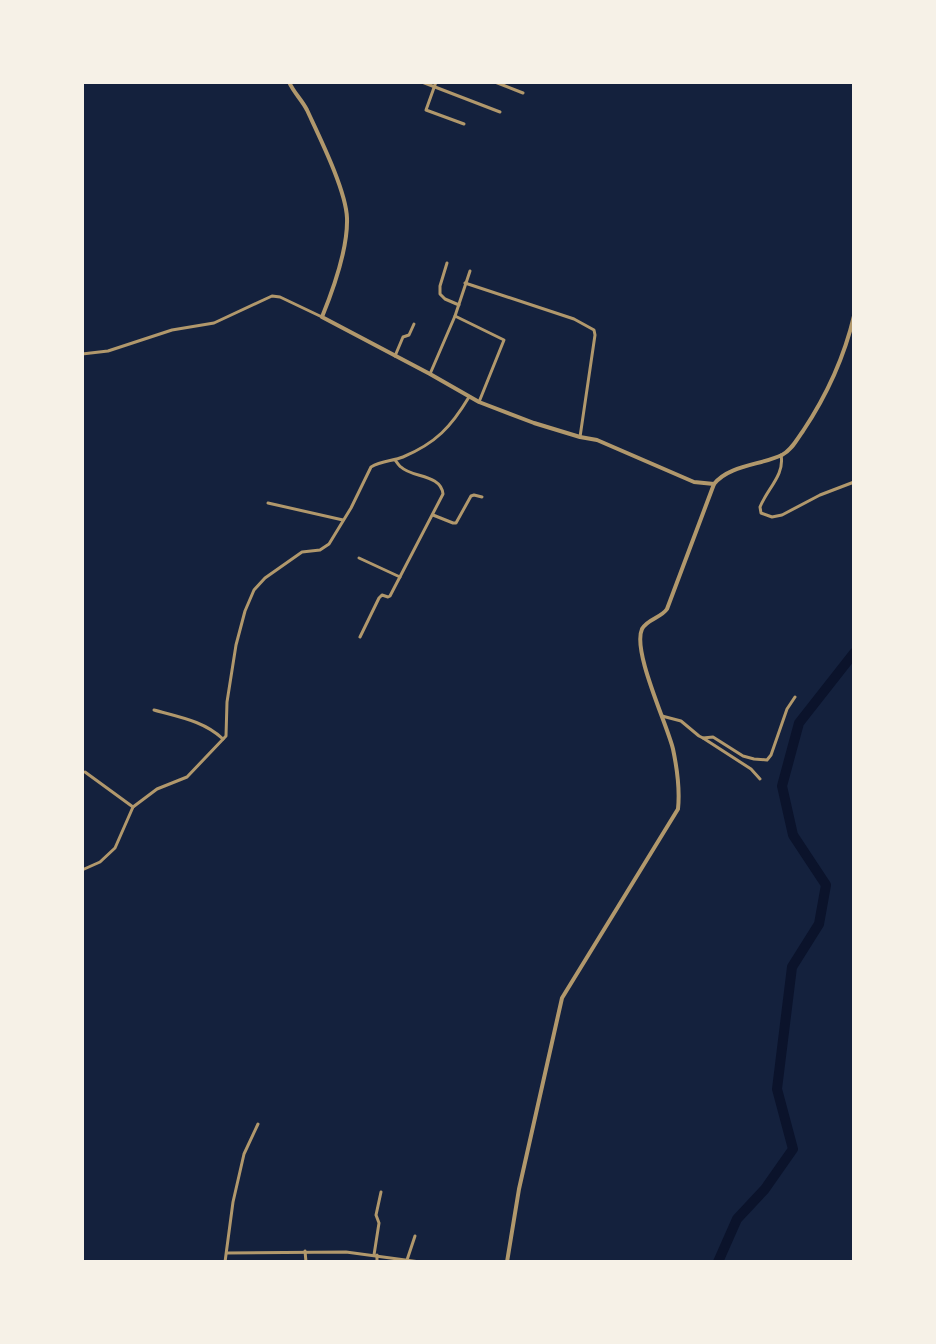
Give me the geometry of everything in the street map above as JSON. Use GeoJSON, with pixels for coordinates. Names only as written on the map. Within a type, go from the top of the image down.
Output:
{"type":"FeatureCollection","features":[{"type":"Feature","properties":{"kind":"street"},"geometry":{"type":"LineString","coordinates":[[289,82],[296,96],[306,108],[342,195],[346,215],[337,277],[322,317]]}},
{"type":"Feature","properties":{"kind":"street"},"geometry":{"type":"LineString","coordinates":[[422,82],[500,112]]}},
{"type":"Feature","properties":{"kind":"street"},"geometry":{"type":"LineString","coordinates":[[436,82],[426,110],[464,124]]}},
{"type":"Feature","properties":{"kind":"street"},"geometry":{"type":"LineString","coordinates":[[495,82],[523,93]]}},
{"type":"Feature","properties":{"kind":"street"},"geometry":{"type":"LineString","coordinates":[[447,263],[440,292],[445,299],[459,304]]}},
{"type":"Feature","properties":{"kind":"street"},"geometry":{"type":"LineString","coordinates":[[430,374],[455,316],[470,271]]}},
{"type":"Feature","properties":{"kind":"street"},"geometry":{"type":"LineString","coordinates":[[465,283],[574,320],[594,330],[580,437]]}},
{"type":"Feature","properties":{"kind":"street"},"geometry":{"type":"LineString","coordinates":[[82,354],[108,351],[172,330],[214,323],[272,296],[280,297],[430,374],[478,402],[580,437],[597,440],[694,482],[714,483]]}},
{"type":"Feature","properties":{"kind":"street"},"geometry":{"type":"LineString","coordinates":[[455,316],[504,340],[478,402]]}},
{"type":"Feature","properties":{"kind":"street"},"geometry":{"type":"LineString","coordinates":[[507,1262],[520,1187],[562,998],[678,809],[674,757],[642,652],[641,632],[646,624],[667,609],[714,483],[722,476],[781,455],[791,448],[827,392],[844,352],[854,316]]}},
{"type":"Feature","properties":{"kind":"street"},"geometry":{"type":"LineString","coordinates":[[395,356],[403,337],[409,335],[414,324]]}},
{"type":"Feature","properties":{"kind":"street"},"geometry":{"type":"LineString","coordinates":[[82,870],[100,862],[114,848],[133,807],[157,789],[187,777],[223,740],[227,730],[227,702],[236,647],[245,611],[257,585],[302,552],[317,550],[329,544],[371,466],[419,449],[441,435],[470,397]]}},
{"type":"Feature","properties":{"kind":"street"},"geometry":{"type":"LineString","coordinates":[[781,455],[783,463],[781,471],[760,507],[761,513],[765,515],[772,517],[782,515],[820,495],[854,482]]}},
{"type":"Feature","properties":{"kind":"street"},"geometry":{"type":"LineString","coordinates":[[360,637],[379,598],[383,595],[390,596],[443,494],[442,489],[433,480],[403,469],[395,459]]}},
{"type":"Feature","properties":{"kind":"street"},"geometry":{"type":"LineString","coordinates":[[433,515],[456,523],[471,496],[482,497]]}},
{"type":"Feature","properties":{"kind":"street"},"geometry":{"type":"LineString","coordinates":[[268,503],[343,520]]}},
{"type":"Feature","properties":{"kind":"street"},"geometry":{"type":"LineString","coordinates":[[359,558],[400,577]]}},
{"type":"Feature","properties":{"kind":"street"},"geometry":{"type":"LineString","coordinates":[[703,738],[713,737],[743,756],[767,760],[795,697]]}},
{"type":"Feature","properties":{"kind":"street"},"geometry":{"type":"LineString","coordinates":[[154,710],[203,725],[212,729],[223,740]]}},
{"type":"Feature","properties":{"kind":"street"},"geometry":{"type":"LineString","coordinates":[[661,716],[681,721],[751,769],[760,778]]}},
{"type":"Feature","properties":{"kind":"street"},"geometry":{"type":"LineString","coordinates":[[85,772],[133,807]]}},
{"type":"Feature","properties":{"kind":"street"},"geometry":{"type":"LineString","coordinates":[[225,1262],[232,1202],[244,1154],[258,1124]]}},
{"type":"Feature","properties":{"kind":"street"},"geometry":{"type":"LineString","coordinates":[[377,1262],[379,1223],[376,1215],[381,1192]]}},
{"type":"Feature","properties":{"kind":"street"},"geometry":{"type":"LineString","coordinates":[[406,1261],[415,1236]]}},
{"type":"Feature","properties":{"kind":"street"},"geometry":{"type":"LineString","coordinates":[[227,1253],[304,1251],[376,1255],[420,1262]]}},
{"type":"Feature","properties":{"kind":"street"},"geometry":{"type":"LineString","coordinates":[[304,1251],[306,1262]]}},
{"type":"Feature","properties":{"kind":"waterway"},"geometry":{"type":"LineString","coordinates":[[718,1262],[737,1219],[765,1189],[793,1149],[777,1089],[792,967],[819,924],[826,885],[793,835],[782,786],[799,723],[854,653]]}}]}
